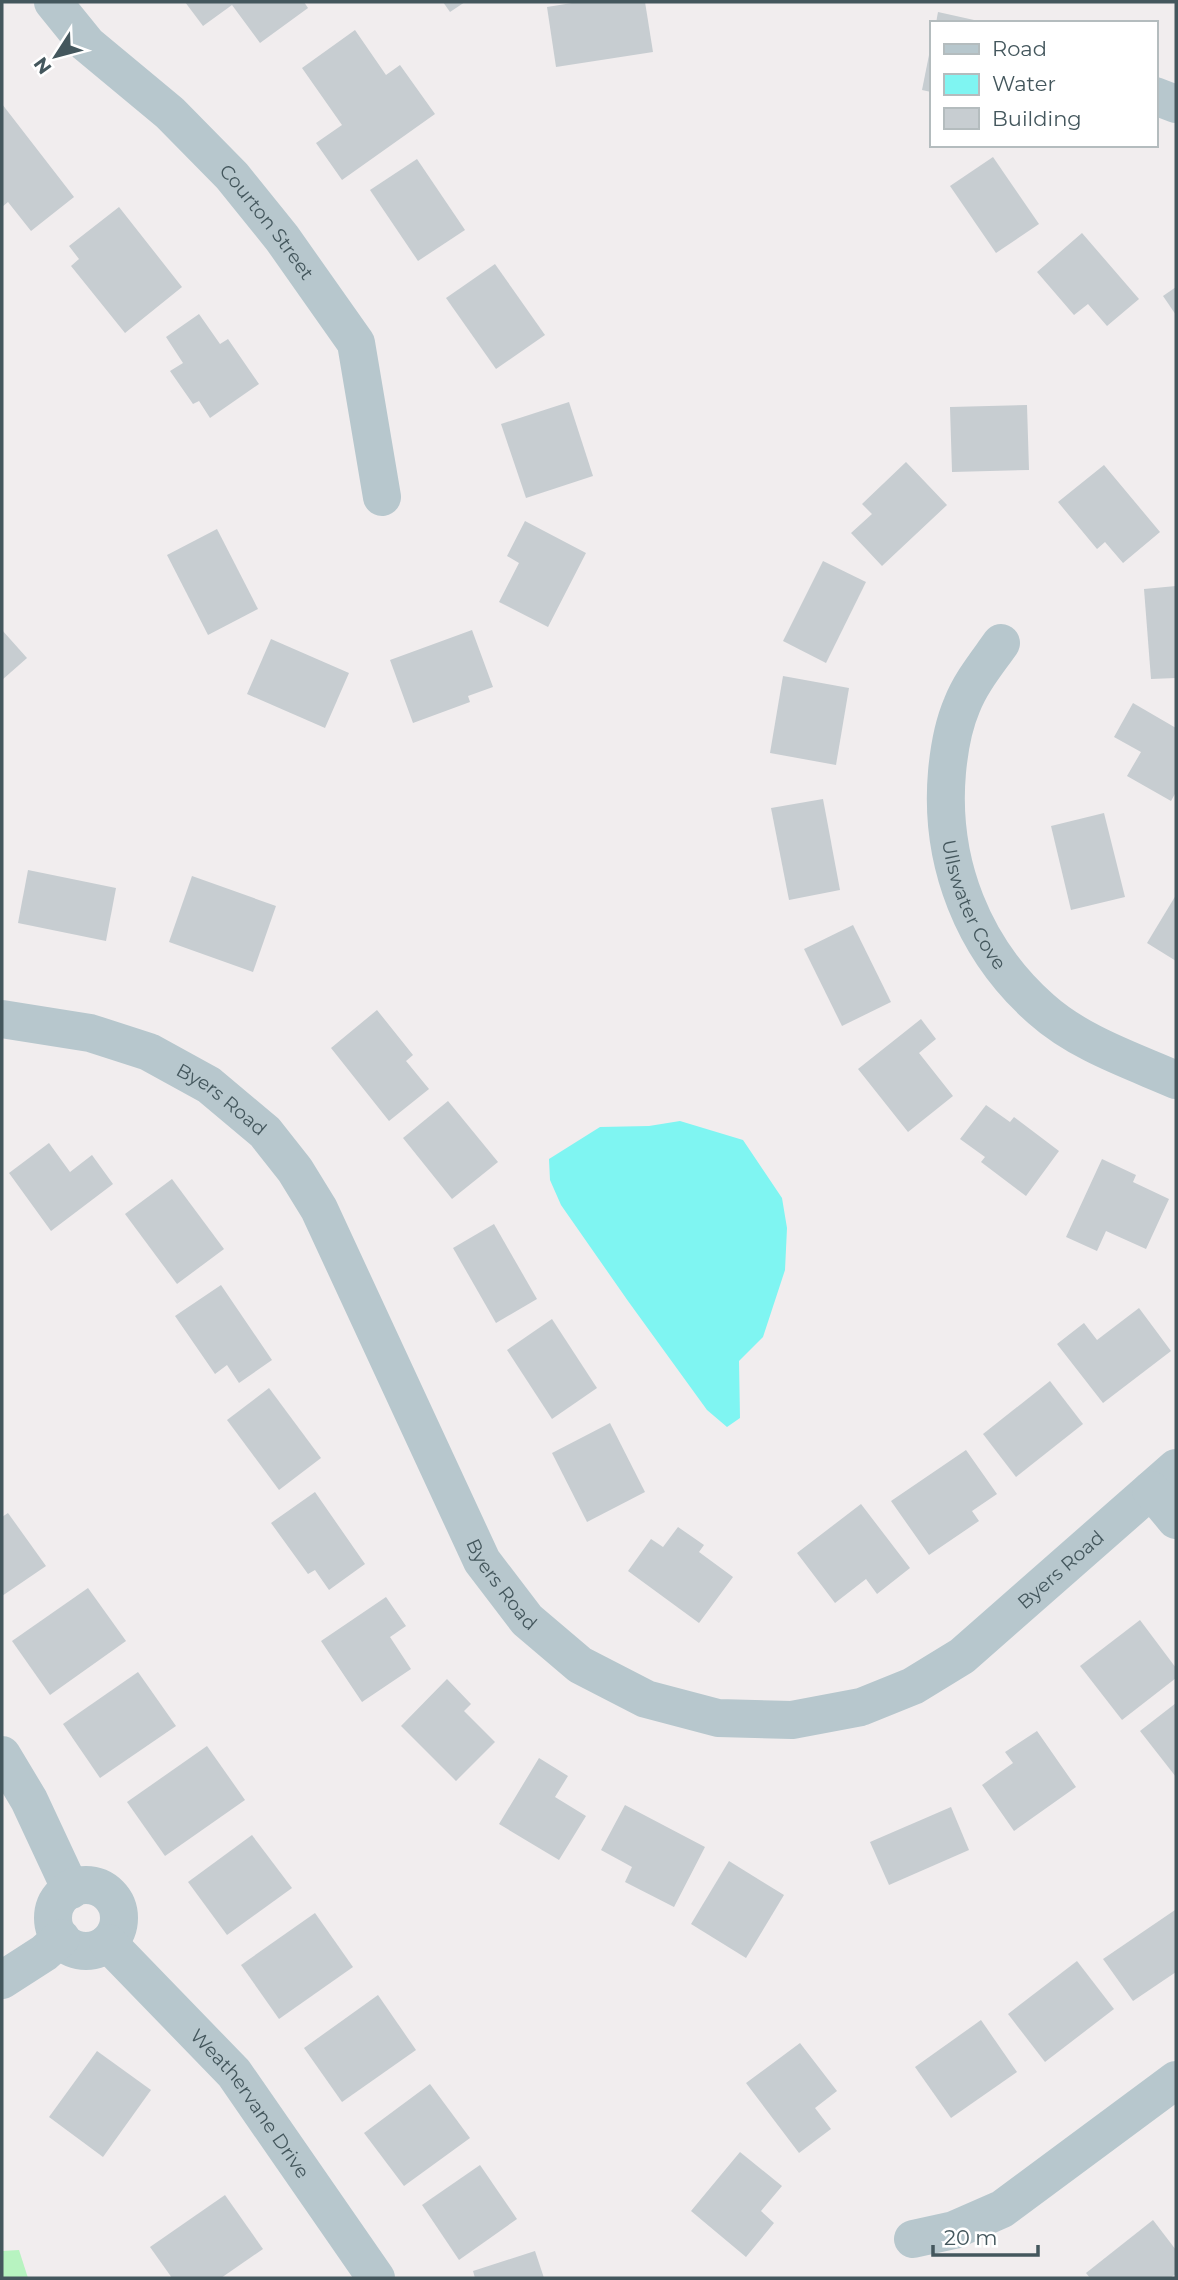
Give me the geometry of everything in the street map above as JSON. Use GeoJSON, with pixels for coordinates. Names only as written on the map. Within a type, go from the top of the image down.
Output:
{"type":"FeatureCollection","features":[{"type":"Feature","properties":{"kind":"street","name":"Courton Street"},"geometry":{"type":"LineString","coordinates":[[53,2],[87,44],[170,113],[232,176],[282,237],[356,343],[382,497]]}},
{"type":"Feature","properties":{"kind":"street"},"geometry":{"type":"LineString","coordinates":[[1157,97],[1176,104]]}},
{"type":"Feature","properties":{"kind":"street","name":"Ullswater Cove"},"geometry":{"type":"LineString","coordinates":[[1001,642],[975,679],[961,706],[949,752],[944,800],[948,847],[959,888],[976,928],[999,965],[1041,1010],[1088,1042],[1176,1080]]}},
{"type":"Feature","properties":{"kind":"street","name":"Byers Road"},"geometry":{"type":"LineString","coordinates":[[2,1019],[90,1034],[149,1052],[209,1084],[265,1132],[295,1170],[319,1209],[482,1561],[527,1620],[569,1656],[580,1665],[646,1699],[718,1718],[792,1720],[860,1707],[913,1686],[962,1656],[1164,1479]]}},
{"type":"Feature","properties":{"kind":"street"},"geometry":{"type":"LineString","coordinates":[[1164,1479],[1176,1520]]}},
{"type":"Feature","properties":{"kind":"street"},"geometry":{"type":"LineString","coordinates":[[2,1755],[29,1800],[71,1890]]}},
{"type":"Feature","properties":{"kind":"street"},"geometry":{"type":"LineString","coordinates":[[82,1885],[94,1885],[107,1892],[116,1903],[120,1917],[117,1930],[108,1943],[95,1950],[82,1950],[70,1947],[61,1938],[54,1926],[55,1906],[71,1890],[82,1885]]}},
{"type":"Feature","properties":{"kind":"street"},"geometry":{"type":"LineString","coordinates":[[2,1980],[44,1953],[61,1938]]}},
{"type":"Feature","properties":{"kind":"street","name":"Weathervane Drive"},"geometry":{"type":"LineString","coordinates":[[108,1943],[234,2073],[376,2278]]}},
{"type":"Feature","properties":{"kind":"street"},"geometry":{"type":"LineString","coordinates":[[913,2239],[954,2230],[1002,2210],[1176,2080]]}},
{"type":"Feature","properties":{"kind":"green space"},"geometry":{"type":"Polygon","coordinates":[[[19,2250],[28,2278],[2,2278],[2,2251],[19,2250]]]}},
{"type":"Feature","properties":{"kind":"water"},"geometry":{"type":"Polygon","coordinates":[[[680,1121],[743,1140],[782,1198],[787,1228],[785,1270],[763,1337],[739,1361],[740,1418],[727,1427],[707,1410],[628,1301],[561,1205],[550,1180],[549,1159],[600,1127],[649,1126],[680,1121]]]}},
{"type":"Feature","properties":{"kind":"building"},"geometry":{"type":"Polygon","coordinates":[[[185,2],[304,2],[308,8],[260,43],[232,5],[203,26],[185,2]]]}},
{"type":"Feature","properties":{"kind":"building"},"geometry":{"type":"Polygon","coordinates":[[[443,2],[465,2],[450,12],[443,2]]]}},
{"type":"Feature","properties":{"kind":"building"},"geometry":{"type":"Polygon","coordinates":[[[578,2],[645,2],[653,52],[556,67],[547,7],[578,2]]]}},
{"type":"Feature","properties":{"kind":"building"},"geometry":{"type":"Polygon","coordinates":[[[938,12],[978,21],[936,21],[938,12]]]}},
{"type":"Feature","properties":{"kind":"building"},"geometry":{"type":"Polygon","coordinates":[[[355,30],[386,75],[400,65],[435,114],[342,180],[316,143],[342,125],[302,68],[355,30]]]}},
{"type":"Feature","properties":{"kind":"building"},"geometry":{"type":"Polygon","coordinates":[[[930,50],[930,92],[922,90],[930,50]]]}},
{"type":"Feature","properties":{"kind":"building"},"geometry":{"type":"Polygon","coordinates":[[[2,104],[74,197],[31,231],[8,202],[2,207],[2,104]]]}},
{"type":"Feature","properties":{"kind":"building"},"geometry":{"type":"Polygon","coordinates":[[[993,157],[1039,224],[996,253],[950,186],[993,157]]]}},
{"type":"Feature","properties":{"kind":"building"},"geometry":{"type":"Polygon","coordinates":[[[417,159],[465,230],[418,261],[370,190],[417,159]]]}},
{"type":"Feature","properties":{"kind":"building"},"geometry":{"type":"Polygon","coordinates":[[[119,207],[182,287],[125,333],[71,266],[79,259],[69,246],[119,207]]]}},
{"type":"Feature","properties":{"kind":"building"},"geometry":{"type":"Polygon","coordinates":[[[1082,233],[1139,299],[1107,326],[1088,304],[1074,315],[1037,272],[1082,233]]]}},
{"type":"Feature","properties":{"kind":"building"},"geometry":{"type":"Polygon","coordinates":[[[495,264],[545,335],[496,369],[446,298],[495,264]]]}},
{"type":"Feature","properties":{"kind":"building"},"geometry":{"type":"Polygon","coordinates":[[[1176,287],[1176,315],[1163,296],[1176,287]]]}},
{"type":"Feature","properties":{"kind":"building"},"geometry":{"type":"Polygon","coordinates":[[[199,314],[220,344],[228,339],[259,384],[210,418],[199,401],[193,404],[170,371],[183,363],[166,337],[199,314]]]}},
{"type":"Feature","properties":{"kind":"building"},"geometry":{"type":"Polygon","coordinates":[[[569,402],[593,476],[526,498],[501,424],[569,402]]]}},
{"type":"Feature","properties":{"kind":"building"},"geometry":{"type":"Polygon","coordinates":[[[1027,405],[1029,470],[952,472],[950,407],[1027,405]]]}},
{"type":"Feature","properties":{"kind":"building"},"geometry":{"type":"Polygon","coordinates":[[[906,462],[947,505],[882,566],[851,533],[872,514],[862,504],[906,462]]]}},
{"type":"Feature","properties":{"kind":"building"},"geometry":{"type":"Polygon","coordinates":[[[1104,465],[1160,532],[1123,563],[1105,542],[1097,549],[1058,502],[1104,465]]]}},
{"type":"Feature","properties":{"kind":"building"},"geometry":{"type":"Polygon","coordinates":[[[525,521],[586,553],[548,627],[499,602],[519,563],[507,556],[525,521]]]}},
{"type":"Feature","properties":{"kind":"building"},"geometry":{"type":"Polygon","coordinates":[[[217,529],[258,609],[208,635],[167,555],[217,529]]]}},
{"type":"Feature","properties":{"kind":"building"},"geometry":{"type":"Polygon","coordinates":[[[823,561],[866,582],[826,663],[783,641],[823,561]]]}},
{"type":"Feature","properties":{"kind":"building"},"geometry":{"type":"Polygon","coordinates":[[[1176,586],[1176,678],[1151,679],[1144,589],[1176,586]]]}},
{"type":"Feature","properties":{"kind":"building"},"geometry":{"type":"Polygon","coordinates":[[[2,630],[27,658],[2,680],[2,630]]]}},
{"type":"Feature","properties":{"kind":"building"},"geometry":{"type":"Polygon","coordinates":[[[472,630],[493,687],[468,696],[470,702],[413,723],[390,660],[472,630]]]}},
{"type":"Feature","properties":{"kind":"building"},"geometry":{"type":"Polygon","coordinates":[[[271,639],[349,673],[325,728],[247,694],[271,639]]]}},
{"type":"Feature","properties":{"kind":"building"},"geometry":{"type":"Polygon","coordinates":[[[783,676],[849,688],[836,765],[770,753],[783,676]]]}},
{"type":"Feature","properties":{"kind":"building"},"geometry":{"type":"Polygon","coordinates":[[[1133,703],[1176,728],[1176,792],[1171,801],[1127,776],[1141,752],[1114,737],[1133,703]]]}},
{"type":"Feature","properties":{"kind":"building"},"geometry":{"type":"Polygon","coordinates":[[[823,799],[840,890],[789,900],[771,808],[823,799]]]}},
{"type":"Feature","properties":{"kind":"building"},"geometry":{"type":"Polygon","coordinates":[[[1104,813],[1125,897],[1071,910],[1051,826],[1104,813]]]}},
{"type":"Feature","properties":{"kind":"building"},"geometry":{"type":"Polygon","coordinates":[[[28,870],[116,888],[106,941],[18,923],[28,870]]]}},
{"type":"Feature","properties":{"kind":"building"},"geometry":{"type":"Polygon","coordinates":[[[192,876],[276,906],[253,972],[169,942],[192,876]]]}},
{"type":"Feature","properties":{"kind":"building"},"geometry":{"type":"Polygon","coordinates":[[[1176,895],[1176,961],[1147,943],[1176,895]]]}},
{"type":"Feature","properties":{"kind":"building"},"geometry":{"type":"Polygon","coordinates":[[[853,925],[891,1002],[842,1026],[804,949],[853,925]]]}},
{"type":"Feature","properties":{"kind":"building"},"geometry":{"type":"Polygon","coordinates":[[[377,1010],[413,1055],[406,1061],[429,1089],[389,1121],[331,1048],[377,1010]]]}},
{"type":"Feature","properties":{"kind":"building"},"geometry":{"type":"Polygon","coordinates":[[[921,1019],[936,1039],[919,1053],[953,1096],[908,1132],[858,1069],[921,1019]]]}},
{"type":"Feature","properties":{"kind":"building"},"geometry":{"type":"Polygon","coordinates":[[[448,1101],[498,1162],[452,1199],[403,1138],[448,1101]]]}},
{"type":"Feature","properties":{"kind":"building"},"geometry":{"type":"Polygon","coordinates":[[[986,1105],[1010,1122],[1014,1117],[1059,1151],[1026,1196],[981,1162],[985,1157],[960,1139],[986,1105]]]}},
{"type":"Feature","properties":{"kind":"building"},"geometry":{"type":"Polygon","coordinates":[[[49,1143],[70,1172],[92,1155],[113,1184],[51,1231],[9,1173],[49,1143]]]}},
{"type":"Feature","properties":{"kind":"building"},"geometry":{"type":"Polygon","coordinates":[[[1102,1159],[1136,1175],[1133,1182],[1169,1199],[1146,1249],[1106,1231],[1097,1251],[1066,1237],[1102,1159]]]}},
{"type":"Feature","properties":{"kind":"building"},"geometry":{"type":"Polygon","coordinates":[[[172,1179],[224,1249],[177,1284],[125,1214],[172,1179]]]}},
{"type":"Feature","properties":{"kind":"building"},"geometry":{"type":"Polygon","coordinates":[[[494,1224],[537,1299],[496,1323],[453,1248],[494,1224]]]}},
{"type":"Feature","properties":{"kind":"building"},"geometry":{"type":"Polygon","coordinates":[[[221,1285],[272,1360],[239,1383],[227,1365],[215,1374],[175,1316],[221,1285]]]}},
{"type":"Feature","properties":{"kind":"building"},"geometry":{"type":"Polygon","coordinates":[[[1139,1308],[1171,1351],[1103,1403],[1057,1344],[1084,1323],[1097,1340],[1139,1308]]]}},
{"type":"Feature","properties":{"kind":"building"},"geometry":{"type":"Polygon","coordinates":[[[552,1319],[597,1388],[552,1419],[507,1350],[552,1319]]]}},
{"type":"Feature","properties":{"kind":"building"},"geometry":{"type":"Polygon","coordinates":[[[1050,1381],[1083,1424],[1016,1477],[983,1434],[1050,1381]]]}},
{"type":"Feature","properties":{"kind":"building"},"geometry":{"type":"Polygon","coordinates":[[[269,1388],[321,1458],[279,1490],[227,1420],[269,1388]]]}},
{"type":"Feature","properties":{"kind":"building"},"geometry":{"type":"Polygon","coordinates":[[[610,1423],[645,1492],[587,1522],[552,1453],[610,1423]]]}},
{"type":"Feature","properties":{"kind":"building"},"geometry":{"type":"Polygon","coordinates":[[[966,1450],[997,1494],[972,1511],[979,1521],[929,1555],[891,1501],[966,1450]]]}},
{"type":"Feature","properties":{"kind":"building"},"geometry":{"type":"Polygon","coordinates":[[[315,1492],[365,1564],[329,1590],[315,1570],[308,1574],[271,1523],[315,1492]]]}},
{"type":"Feature","properties":{"kind":"building"},"geometry":{"type":"Polygon","coordinates":[[[861,1504],[910,1568],[877,1594],[866,1579],[835,1603],[797,1553],[861,1504]]]}},
{"type":"Feature","properties":{"kind":"building"},"geometry":{"type":"Polygon","coordinates":[[[8,1513],[46,1566],[2,1596],[2,1517],[8,1513]]]}},
{"type":"Feature","properties":{"kind":"building"},"geometry":{"type":"Polygon","coordinates":[[[678,1527],[704,1545],[699,1552],[733,1577],[699,1623],[628,1571],[651,1539],[663,1547],[678,1527]]]}},
{"type":"Feature","properties":{"kind":"building"},"geometry":{"type":"Polygon","coordinates":[[[88,1588],[126,1641],[50,1695],[12,1641],[88,1588]]]}},
{"type":"Feature","properties":{"kind":"building"},"geometry":{"type":"Polygon","coordinates":[[[386,1597],[406,1626],[390,1637],[411,1669],[362,1702],[321,1641],[386,1597]]]}},
{"type":"Feature","properties":{"kind":"building"},"geometry":{"type":"Polygon","coordinates":[[[1140,1620],[1176,1668],[1176,1678],[1122,1720],[1080,1666],[1140,1620]]]}},
{"type":"Feature","properties":{"kind":"building"},"geometry":{"type":"Polygon","coordinates":[[[138,1672],[176,1726],[100,1778],[63,1724],[138,1672]]]}},
{"type":"Feature","properties":{"kind":"building"},"geometry":{"type":"Polygon","coordinates":[[[447,1679],[471,1704],[464,1711],[495,1742],[456,1781],[401,1726],[447,1679]]]}},
{"type":"Feature","properties":{"kind":"building"},"geometry":{"type":"Polygon","coordinates":[[[1176,1703],[1176,1777],[1140,1731],[1176,1703]]]}},
{"type":"Feature","properties":{"kind":"building"},"geometry":{"type":"Polygon","coordinates":[[[1037,1731],[1076,1787],[1014,1831],[982,1785],[1013,1763],[1005,1752],[1037,1731]]]}},
{"type":"Feature","properties":{"kind":"building"},"geometry":{"type":"Polygon","coordinates":[[[207,1746],[245,1800],[165,1856],[127,1802],[207,1746]]]}},
{"type":"Feature","properties":{"kind":"building"},"geometry":{"type":"Polygon","coordinates":[[[539,1758],[568,1776],[555,1797],[586,1816],[559,1860],[499,1824],[539,1758]]]}},
{"type":"Feature","properties":{"kind":"building"},"geometry":{"type":"Polygon","coordinates":[[[625,1805],[705,1847],[674,1907],[625,1882],[632,1867],[601,1850],[625,1805]]]}},
{"type":"Feature","properties":{"kind":"building"},"geometry":{"type":"Polygon","coordinates":[[[951,1807],[969,1850],[889,1885],[870,1842],[951,1807]]]}},
{"type":"Feature","properties":{"kind":"building"},"geometry":{"type":"Polygon","coordinates":[[[252,1835],[292,1888],[227,1935],[188,1882],[252,1835]]]}},
{"type":"Feature","properties":{"kind":"building"},"geometry":{"type":"Polygon","coordinates":[[[729,1861],[784,1895],[746,1958],[691,1924],[729,1861]]]}},
{"type":"Feature","properties":{"kind":"building"},"geometry":{"type":"Polygon","coordinates":[[[1175,1910],[1176,1972],[1133,2001],[1103,1959],[1175,1910]]]}},
{"type":"Feature","properties":{"kind":"building"},"geometry":{"type":"Polygon","coordinates":[[[315,1913],[353,1967],[279,2019],[241,1965],[315,1913]]]}},
{"type":"Feature","properties":{"kind":"building"},"geometry":{"type":"Polygon","coordinates":[[[1077,1961],[1114,2009],[1045,2062],[1008,2014],[1077,1961]]]}},
{"type":"Feature","properties":{"kind":"building"},"geometry":{"type":"Polygon","coordinates":[[[378,1995],[416,2050],[342,2102],[304,2048],[378,1995]]]}},
{"type":"Feature","properties":{"kind":"building"},"geometry":{"type":"Polygon","coordinates":[[[981,2020],[1017,2072],[951,2118],[915,2067],[981,2020]]]}},
{"type":"Feature","properties":{"kind":"building"},"geometry":{"type":"Polygon","coordinates":[[[800,2043],[837,2091],[815,2108],[831,2129],[799,2153],[746,2083],[800,2043]]]}},
{"type":"Feature","properties":{"kind":"building"},"geometry":{"type":"Polygon","coordinates":[[[97,2051],[151,2090],[103,2157],[49,2117],[97,2051]]]}},
{"type":"Feature","properties":{"kind":"building"},"geometry":{"type":"Polygon","coordinates":[[[430,2084],[470,2138],[404,2186],[364,2133],[430,2084]]]}},
{"type":"Feature","properties":{"kind":"building"},"geometry":{"type":"Polygon","coordinates":[[[740,2152],[782,2186],[761,2211],[774,2223],[746,2257],[691,2211],[740,2152]]]}},
{"type":"Feature","properties":{"kind":"building"},"geometry":{"type":"Polygon","coordinates":[[[480,2165],[517,2219],[459,2260],[422,2205],[480,2165]]]}},
{"type":"Feature","properties":{"kind":"building"},"geometry":{"type":"Polygon","coordinates":[[[225,2195],[263,2249],[221,2278],[172,2278],[150,2247],[225,2195]]]}},
{"type":"Feature","properties":{"kind":"building"},"geometry":{"type":"Polygon","coordinates":[[[1153,2220],[1176,2250],[1176,2274],[1170,2278],[1090,2278],[1086,2273],[1153,2220]]]}},
{"type":"Feature","properties":{"kind":"building"},"geometry":{"type":"Polygon","coordinates":[[[535,2251],[544,2278],[475,2278],[473,2271],[535,2251]]]}}]}
